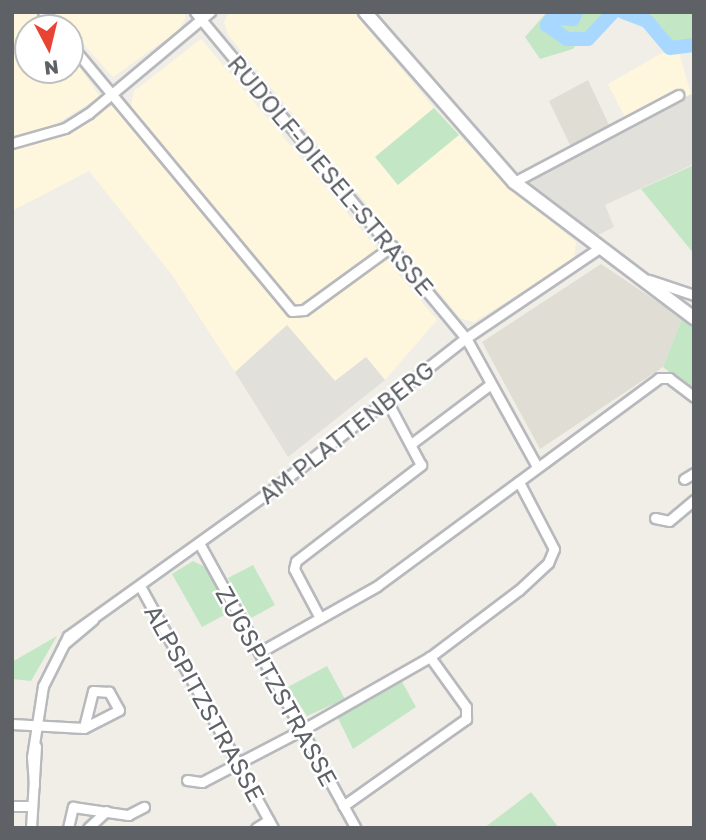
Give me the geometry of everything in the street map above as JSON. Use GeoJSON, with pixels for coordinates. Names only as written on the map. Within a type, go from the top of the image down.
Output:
{"type":"FeatureCollection","features":[{"type":"Feature","properties":{"kind":"main road"},"geometry":{"type":"LineString","coordinates":[[365,12],[514,182],[598,249],[694,318]]}},
{"type":"Feature","properties":{"kind":"street"},"geometry":{"type":"LineString","coordinates":[[12,143],[65,128],[113,94],[198,16],[210,12]]}},
{"type":"Feature","properties":{"kind":"street","name":"RUDOLF-DIESEL-STRASSE"},"geometry":{"type":"LineString","coordinates":[[198,16],[466,338],[536,465]]}},
{"type":"Feature","properties":{"kind":"street"},"geometry":{"type":"LineString","coordinates":[[84,60],[292,311],[309,306],[391,246]]}},
{"type":"Feature","properties":{"kind":"street"},"geometry":{"type":"LineString","coordinates":[[514,182],[678,95]]}},
{"type":"Feature","properties":{"kind":"street","name":"AM PLATTENBERG"},"geometry":{"type":"LineString","coordinates":[[31,828],[35,743],[43,686],[62,645],[387,401],[466,338],[598,249]]}},
{"type":"Feature","properties":{"kind":"street"},"geometry":{"type":"LineString","coordinates":[[632,274],[694,295]]}},
{"type":"Feature","properties":{"kind":"street"},"geometry":{"type":"LineString","coordinates":[[260,652],[377,586],[519,482],[536,465],[660,378],[669,378],[694,397]]}},
{"type":"Feature","properties":{"kind":"street"},"geometry":{"type":"LineString","coordinates":[[411,444],[491,384]]}},
{"type":"Feature","properties":{"kind":"street"},"geometry":{"type":"LineString","coordinates":[[320,618],[293,565],[420,469],[411,444],[387,401]]}},
{"type":"Feature","properties":{"kind":"street"},"geometry":{"type":"LineString","coordinates":[[684,479],[694,473]]}},
{"type":"Feature","properties":{"kind":"street"},"geometry":{"type":"LineString","coordinates":[[187,780],[202,782],[302,730],[430,656],[519,590],[552,556],[551,543],[519,482]]}},
{"type":"Feature","properties":{"kind":"street"},"geometry":{"type":"LineString","coordinates":[[655,518],[669,521],[694,500]]}},
{"type":"Feature","properties":{"kind":"street","name":"ZUGSPITZSTRASSE"},"geometry":{"type":"LineString","coordinates":[[199,543],[356,828]]}},
{"type":"Feature","properties":{"kind":"street","name":"ALPSPITZSTRASSE"},"geometry":{"type":"LineString","coordinates":[[140,586],[240,763],[271,824],[256,828]]}},
{"type":"Feature","properties":{"kind":"street"},"geometry":{"type":"LineString","coordinates":[[343,806],[466,719],[466,707],[430,656]]}},
{"type":"Feature","properties":{"kind":"street"},"geometry":{"type":"LineString","coordinates":[[12,724],[84,728],[119,710],[109,692],[93,691],[84,728]]}},
{"type":"Feature","properties":{"kind":"street"},"geometry":{"type":"LineString","coordinates":[[12,806],[32,806]]}},
{"type":"Feature","properties":{"kind":"street"},"geometry":{"type":"LineString","coordinates":[[68,828],[73,807],[128,815],[144,807]]}},
{"type":"Feature","properties":{"kind":"street"},"geometry":{"type":"LineString","coordinates":[[88,828],[106,811]]}},
{"type":"Feature","properties":{"kind":"shaded area"},"geometry":{"type":"Polygon","coordinates":[[[12,12],[37,12],[39,14],[14,14],[14,84],[84,84],[84,74],[100,97],[44,131],[12,138],[12,12]]]}},
{"type":"Feature","properties":{"kind":"shaded area"},"geometry":{"type":"Polygon","coordinates":[[[54,12],[185,12],[185,19],[179,30],[113,77],[84,45],[84,14],[54,12]]]}},
{"type":"Feature","properties":{"kind":"shaded area"},"geometry":{"type":"Polygon","coordinates":[[[229,12],[354,12],[434,108],[376,156],[397,185],[459,135],[499,178],[576,242],[574,259],[474,322],[460,318],[228,35],[224,22],[229,12]]]}},
{"type":"Feature","properties":{"kind":"shaded area"},"geometry":{"type":"Polygon","coordinates":[[[201,39],[437,320],[385,380],[366,357],[335,381],[287,325],[235,372],[172,275],[89,171],[12,211],[12,150],[60,135],[107,107],[131,106],[134,91],[201,39]]]}},
{"type":"Feature","properties":{"kind":"shaded area"},"geometry":{"type":"Polygon","coordinates":[[[662,53],[679,53],[691,94],[629,125],[608,84],[662,53]]]}},
{"type":"Feature","properties":{"kind":"shaded area"},"geometry":{"type":"Polygon","coordinates":[[[588,80],[610,127],[571,147],[549,101],[588,80]]]}},
{"type":"Feature","properties":{"kind":"shaded area"},"geometry":{"type":"Polygon","coordinates":[[[694,93],[694,164],[605,205],[614,227],[596,236],[520,177],[694,93]]]}},
{"type":"Feature","properties":{"kind":"shaded area"},"geometry":{"type":"Polygon","coordinates":[[[601,264],[682,318],[663,367],[540,449],[482,342],[601,264]]]}},
{"type":"Feature","properties":{"kind":"shaded area"},"geometry":{"type":"Polygon","coordinates":[[[287,325],[335,381],[366,357],[385,380],[288,457],[235,372],[287,325]]]}},
{"type":"Feature","properties":{"kind":"green space"},"geometry":{"type":"Polygon","coordinates":[[[547,12],[572,12],[548,18],[545,25],[566,42],[577,43],[573,49],[540,59],[525,37],[547,12]]]}},
{"type":"Feature","properties":{"kind":"green space"},"geometry":{"type":"Polygon","coordinates":[[[583,12],[605,12],[589,37],[568,36],[554,25],[576,22],[583,12]]]}},
{"type":"Feature","properties":{"kind":"green space"},"geometry":{"type":"Polygon","coordinates":[[[638,12],[694,12],[694,41],[671,45],[638,12]]]}},
{"type":"Feature","properties":{"kind":"green space"},"geometry":{"type":"Polygon","coordinates":[[[434,108],[459,135],[398,185],[375,157],[434,108]]]}},
{"type":"Feature","properties":{"kind":"green space"},"geometry":{"type":"Polygon","coordinates":[[[694,165],[694,254],[641,189],[694,165]]]}},
{"type":"Feature","properties":{"kind":"green space"},"geometry":{"type":"Polygon","coordinates":[[[682,318],[694,328],[694,392],[663,367],[682,318]]]}},
{"type":"Feature","properties":{"kind":"green space"},"geometry":{"type":"Polygon","coordinates":[[[193,561],[205,567],[230,612],[202,627],[172,574],[193,561]]]}},
{"type":"Feature","properties":{"kind":"green space"},"geometry":{"type":"Polygon","coordinates":[[[253,565],[275,605],[251,618],[228,578],[253,565]]]}},
{"type":"Feature","properties":{"kind":"green space"},"geometry":{"type":"Polygon","coordinates":[[[57,636],[31,681],[12,679],[12,662],[57,636]]]}},
{"type":"Feature","properties":{"kind":"green space"},"geometry":{"type":"Polygon","coordinates":[[[327,666],[345,699],[307,716],[288,687],[327,666]]]}},
{"type":"Feature","properties":{"kind":"green space"},"geometry":{"type":"Polygon","coordinates":[[[401,680],[416,707],[353,749],[337,716],[401,680]]]}},
{"type":"Feature","properties":{"kind":"green space"},"geometry":{"type":"Polygon","coordinates":[[[531,792],[559,828],[484,828],[517,803],[531,792]]]}},
{"type":"Feature","properties":{"kind":"waterway"},"geometry":{"type":"LineString","coordinates":[[576,12],[573,19],[552,18],[547,25],[567,39],[588,39],[613,12]]}},
{"type":"Feature","properties":{"kind":"waterway"},"geometry":{"type":"LineString","coordinates":[[623,12],[647,21],[670,48],[694,45]]}}]}
